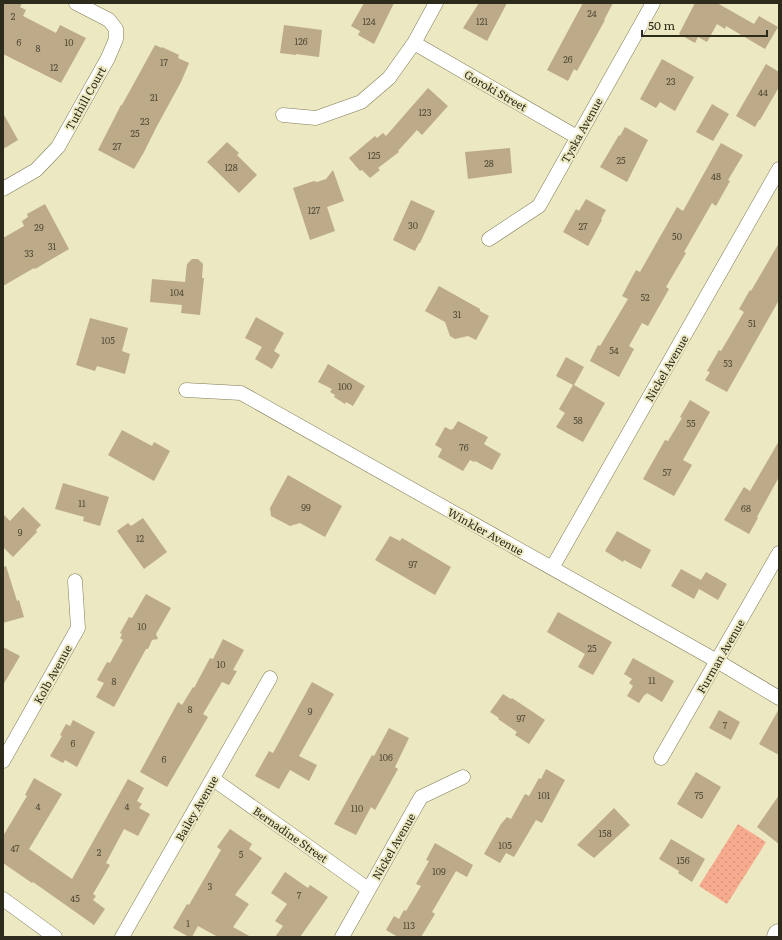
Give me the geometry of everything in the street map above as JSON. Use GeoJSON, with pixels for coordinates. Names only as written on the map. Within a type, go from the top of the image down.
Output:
{"type":"FeatureCollection","features":[{"type":"Feature","properties":{"kind":"street","name":"Tuthill Court"},"geometry":{"type":"LineString","coordinates":[[3,189],[36,170],[58,148],[94,84],[116,39],[116,29],[109,20],[76,3]]}},
{"type":"Feature","properties":{"kind":"street"},"geometry":{"type":"LineString","coordinates":[[283,115],[316,118],[361,102],[390,78],[414,43],[436,3]]}},
{"type":"Feature","properties":{"kind":"street","name":"Tyska Avenue"},"geometry":{"type":"LineString","coordinates":[[489,239],[539,206],[653,3]]}},
{"type":"Feature","properties":{"kind":"street","name":"Goroki Street"},"geometry":{"type":"LineString","coordinates":[[414,43],[577,137]]}},
{"type":"Feature","properties":{"kind":"street","name":"Nickel Avenue"},"geometry":{"type":"LineString","coordinates":[[552,568],[779,169]]}},
{"type":"Feature","properties":{"kind":"street","name":"Winkler Avenue"},"geometry":{"type":"LineString","coordinates":[[186,390],[241,393],[717,661],[779,698]]}},
{"type":"Feature","properties":{"kind":"street","name":"Furman Avenue"},"geometry":{"type":"LineString","coordinates":[[660,758],[779,553]]}},
{"type":"Feature","properties":{"kind":"street","name":"Kolb Avenue"},"geometry":{"type":"LineString","coordinates":[[3,761],[78,628],[75,581]]}},
{"type":"Feature","properties":{"kind":"street","name":"Bailey Avenue"},"geometry":{"type":"LineString","coordinates":[[122,937],[270,678]]}},
{"type":"Feature","properties":{"kind":"street","name":"Nickel Avenue"},"geometry":{"type":"LineString","coordinates":[[342,937],[421,797],[463,776]]}},
{"type":"Feature","properties":{"kind":"street","name":"Bernadine Street"},"geometry":{"type":"LineString","coordinates":[[213,779],[368,889]]}},
{"type":"Feature","properties":{"kind":"street"},"geometry":{"type":"LineString","coordinates":[[3,899],[56,937]]}},
{"type":"Feature","properties":{"kind":"shaded area"},"geometry":{"type":"Polygon","coordinates":[[[738,824],[766,842],[727,904],[699,886],[738,824]]]}},
{"type":"Feature","properties":{"kind":"building"},"geometry":{"type":"Polygon","coordinates":[[[3,3],[22,3],[20,7],[26,10],[23,16],[56,33],[60,25],[86,38],[61,83],[3,54],[3,3]]]}},
{"type":"Feature","properties":{"kind":"building"},"geometry":{"type":"Polygon","coordinates":[[[364,3],[394,3],[374,44],[358,35],[360,31],[351,26],[364,3]]]}},
{"type":"Feature","properties":{"kind":"building"},"geometry":{"type":"Polygon","coordinates":[[[479,3],[507,3],[487,41],[463,28],[479,3]]]}},
{"type":"Feature","properties":{"kind":"building"},"geometry":{"type":"Polygon","coordinates":[[[583,3],[613,3],[577,71],[574,69],[568,81],[547,70],[583,3]]]}},
{"type":"Feature","properties":{"kind":"building"},"geometry":{"type":"Polygon","coordinates":[[[695,3],[717,3],[754,24],[759,16],[778,27],[765,49],[726,26],[725,29],[717,24],[707,42],[698,37],[695,43],[679,34],[695,3]]]}},
{"type":"Feature","properties":{"kind":"building"},"geometry":{"type":"Polygon","coordinates":[[[284,25],[322,30],[319,57],[280,53],[284,25]]]}},
{"type":"Feature","properties":{"kind":"building"},"geometry":{"type":"Polygon","coordinates":[[[155,45],[179,55],[178,58],[189,63],[181,82],[134,169],[98,150],[121,105],[155,45]]]}},
{"type":"Feature","properties":{"kind":"building"},"geometry":{"type":"Polygon","coordinates":[[[662,59],[694,77],[675,111],[660,102],[656,108],[640,99],[662,59]]]}},
{"type":"Feature","properties":{"kind":"building"},"geometry":{"type":"Polygon","coordinates":[[[766,64],[779,72],[779,87],[755,127],[736,116],[766,64]]]}},
{"type":"Feature","properties":{"kind":"building"},"geometry":{"type":"Polygon","coordinates":[[[428,88],[448,106],[422,135],[417,130],[398,151],[399,152],[378,168],[380,170],[370,178],[362,170],[360,171],[349,158],[375,136],[377,138],[383,133],[386,136],[428,88]]]}},
{"type":"Feature","properties":{"kind":"building"},"geometry":{"type":"Polygon","coordinates":[[[712,104],[729,114],[713,141],[696,132],[712,104]]]}},
{"type":"Feature","properties":{"kind":"building"},"geometry":{"type":"Polygon","coordinates":[[[3,113],[18,140],[3,149],[3,113]]]}},
{"type":"Feature","properties":{"kind":"building"},"geometry":{"type":"Polygon","coordinates":[[[625,127],[648,140],[627,182],[600,167],[625,127]]]}},
{"type":"Feature","properties":{"kind":"building"},"geometry":{"type":"Polygon","coordinates":[[[227,142],[239,153],[237,155],[257,175],[239,193],[207,162],[227,142]]]}},
{"type":"Feature","properties":{"kind":"building"},"geometry":{"type":"Polygon","coordinates":[[[721,143],[743,155],[728,180],[730,181],[716,206],[712,203],[684,252],[686,253],[666,287],[669,289],[648,326],[642,323],[629,346],[634,349],[619,377],[590,361],[598,345],[600,346],[628,299],[622,296],[636,270],[640,272],[677,207],[683,211],[721,143]]]}},
{"type":"Feature","properties":{"kind":"building"},"geometry":{"type":"Polygon","coordinates":[[[510,148],[512,173],[468,179],[465,152],[510,148]]]}},
{"type":"Feature","properties":{"kind":"building"},"geometry":{"type":"Polygon","coordinates":[[[333,170],[344,201],[327,207],[335,231],[310,240],[293,188],[314,181],[317,182],[326,179],[333,170]]]}},
{"type":"Feature","properties":{"kind":"building"},"geometry":{"type":"Polygon","coordinates":[[[586,199],[606,210],[588,246],[563,232],[576,209],[579,211],[586,199]]]}},
{"type":"Feature","properties":{"kind":"building"},"geometry":{"type":"Polygon","coordinates":[[[411,200],[435,211],[415,251],[393,240],[411,200]]]}},
{"type":"Feature","properties":{"kind":"building"},"geometry":{"type":"Polygon","coordinates":[[[45,204],[69,249],[3,286],[3,238],[24,226],[22,221],[28,217],[27,214],[45,204]]]}},
{"type":"Feature","properties":{"kind":"building"},"geometry":{"type":"Polygon","coordinates":[[[779,243],[779,300],[727,392],[705,380],[710,372],[707,371],[719,350],[721,351],[744,312],[739,309],[779,243]]]}},
{"type":"Feature","properties":{"kind":"building"},"geometry":{"type":"Polygon","coordinates":[[[192,259],[198,259],[203,264],[202,278],[204,278],[200,315],[181,313],[182,305],[150,302],[152,279],[185,282],[187,264],[192,259]]]}},
{"type":"Feature","properties":{"kind":"building"},"geometry":{"type":"Polygon","coordinates":[[[439,286],[480,309],[480,311],[489,316],[476,340],[468,336],[455,339],[450,336],[445,322],[425,311],[439,286]]]}},
{"type":"Feature","properties":{"kind":"building"},"geometry":{"type":"Polygon","coordinates":[[[256,317],[284,333],[274,351],[280,355],[272,369],[255,359],[262,347],[245,338],[256,317]]]}},
{"type":"Feature","properties":{"kind":"building"},"geometry":{"type":"Polygon","coordinates":[[[90,318],[128,328],[122,351],[130,354],[125,374],[97,366],[95,371],[76,365],[90,318]]]}},
{"type":"Feature","properties":{"kind":"building"},"geometry":{"type":"Polygon","coordinates":[[[566,357],[584,367],[574,385],[605,403],[583,442],[556,427],[565,413],[559,409],[573,385],[556,376],[566,357]]]}},
{"type":"Feature","properties":{"kind":"building"},"geometry":{"type":"Polygon","coordinates":[[[328,364],[365,386],[353,406],[346,402],[345,404],[334,397],[335,395],[330,392],[332,389],[318,382],[328,364]]]}},
{"type":"Feature","properties":{"kind":"building"},"geometry":{"type":"Polygon","coordinates":[[[690,400],[710,412],[683,460],[692,465],[674,496],[643,479],[665,440],[668,441],[682,418],[680,417],[690,400]]]}},
{"type":"Feature","properties":{"kind":"building"},"geometry":{"type":"Polygon","coordinates":[[[458,421],[488,437],[484,444],[501,454],[492,470],[470,460],[463,471],[438,457],[442,449],[435,445],[445,427],[451,430],[458,421]]]}},
{"type":"Feature","properties":{"kind":"building"},"geometry":{"type":"Polygon","coordinates":[[[122,430],[152,446],[154,442],[170,451],[154,481],[108,455],[122,430]]]}},
{"type":"Feature","properties":{"kind":"building"},"geometry":{"type":"Polygon","coordinates":[[[779,441],[779,477],[749,534],[724,520],[744,487],[750,491],[779,441]]]}},
{"type":"Feature","properties":{"kind":"building"},"geometry":{"type":"Polygon","coordinates":[[[288,475],[342,506],[325,537],[300,523],[290,526],[271,516],[270,508],[288,475]]]}},
{"type":"Feature","properties":{"kind":"building"},"geometry":{"type":"Polygon","coordinates":[[[63,483],[109,497],[100,526],[83,521],[84,517],[55,509],[63,483]]]}},
{"type":"Feature","properties":{"kind":"building"},"geometry":{"type":"Polygon","coordinates":[[[23,507],[41,525],[36,530],[37,532],[13,557],[3,547],[3,514],[10,521],[23,507]]]}},
{"type":"Feature","properties":{"kind":"building"},"geometry":{"type":"Polygon","coordinates":[[[143,518],[167,552],[144,569],[117,531],[128,523],[131,526],[143,518]]]}},
{"type":"Feature","properties":{"kind":"building"},"geometry":{"type":"Polygon","coordinates":[[[617,531],[651,550],[641,569],[624,560],[623,562],[605,551],[617,531]]]}},
{"type":"Feature","properties":{"kind":"building"},"geometry":{"type":"Polygon","coordinates":[[[390,536],[400,541],[402,538],[451,567],[435,595],[375,560],[390,536]]]}},
{"type":"Feature","properties":{"kind":"building"},"geometry":{"type":"Polygon","coordinates":[[[6,566],[17,601],[19,600],[24,617],[3,623],[3,567],[6,566]]]}},
{"type":"Feature","properties":{"kind":"building"},"geometry":{"type":"Polygon","coordinates":[[[681,569],[701,580],[706,572],[727,584],[718,600],[699,589],[694,599],[671,586],[681,569]]]}},
{"type":"Feature","properties":{"kind":"building"},"geometry":{"type":"Polygon","coordinates":[[[146,594],[171,608],[156,634],[158,639],[152,640],[148,649],[146,649],[114,707],[96,697],[104,683],[97,680],[107,662],[110,663],[123,640],[120,638],[122,634],[120,633],[129,617],[132,618],[146,594]]]}},
{"type":"Feature","properties":{"kind":"building"},"geometry":{"type":"Polygon","coordinates":[[[558,612],[612,642],[593,675],[578,667],[585,654],[547,632],[558,612]]]}},
{"type":"Feature","properties":{"kind":"building"},"geometry":{"type":"Polygon","coordinates":[[[223,639],[244,650],[233,670],[237,671],[229,685],[222,682],[203,714],[208,717],[167,787],[140,772],[178,702],[182,705],[193,687],[194,688],[210,658],[213,659],[223,639]]]}},
{"type":"Feature","properties":{"kind":"building"},"geometry":{"type":"Polygon","coordinates":[[[3,647],[20,656],[3,685],[3,647]]]}},
{"type":"Feature","properties":{"kind":"building"},"geometry":{"type":"Polygon","coordinates":[[[633,658],[674,681],[662,702],[647,693],[639,703],[627,696],[633,686],[629,683],[632,679],[624,674],[633,658]]]}},
{"type":"Feature","properties":{"kind":"building"},"geometry":{"type":"Polygon","coordinates":[[[312,682],[334,694],[299,756],[317,765],[309,781],[290,770],[279,789],[255,776],[269,751],[273,753],[312,682]]]}},
{"type":"Feature","properties":{"kind":"building"},"geometry":{"type":"Polygon","coordinates":[[[503,694],[511,699],[512,698],[545,720],[529,744],[515,735],[517,732],[490,712],[503,694]]]}},
{"type":"Feature","properties":{"kind":"building"},"geometry":{"type":"Polygon","coordinates":[[[779,709],[779,755],[759,744],[779,709]]]}},
{"type":"Feature","properties":{"kind":"building"},"geometry":{"type":"Polygon","coordinates":[[[719,710],[740,722],[731,740],[709,728],[719,710]]]}},
{"type":"Feature","properties":{"kind":"building"},"geometry":{"type":"Polygon","coordinates":[[[73,720],[95,732],[77,767],[65,760],[63,763],[50,756],[62,736],[60,735],[66,724],[70,726],[73,720]]]}},
{"type":"Feature","properties":{"kind":"building"},"geometry":{"type":"Polygon","coordinates":[[[389,728],[409,738],[395,767],[398,769],[375,810],[371,807],[356,835],[334,824],[372,755],[374,756],[389,728]]]}},
{"type":"Feature","properties":{"kind":"building"},"geometry":{"type":"Polygon","coordinates":[[[546,769],[565,780],[542,823],[536,820],[514,857],[506,853],[500,863],[484,854],[501,824],[507,817],[511,819],[525,794],[529,796],[546,769]]]}},
{"type":"Feature","properties":{"kind":"building"},"geometry":{"type":"Polygon","coordinates":[[[696,772],[721,787],[702,819],[677,804],[696,772]]]}},
{"type":"Feature","properties":{"kind":"building"},"geometry":{"type":"Polygon","coordinates":[[[34,778],[62,794],[29,849],[72,879],[128,779],[144,788],[137,801],[142,804],[139,808],[150,814],[138,836],[124,829],[106,863],[110,865],[93,894],[96,896],[93,900],[105,909],[94,925],[3,863],[3,836],[27,796],[25,795],[34,778]]]}},
{"type":"Feature","properties":{"kind":"building"},"geometry":{"type":"Polygon","coordinates":[[[779,795],[779,844],[757,827],[779,795]]]}},
{"type":"Feature","properties":{"kind":"building"},"geometry":{"type":"Polygon","coordinates":[[[614,808],[630,825],[594,858],[577,845],[614,808]]]}},
{"type":"Feature","properties":{"kind":"building"},"geometry":{"type":"Polygon","coordinates":[[[230,829],[252,844],[249,849],[262,858],[235,895],[249,904],[233,927],[251,937],[218,937],[198,926],[192,937],[189,937],[173,928],[187,904],[189,905],[221,850],[217,847],[230,829]]]}},
{"type":"Feature","properties":{"kind":"building"},"geometry":{"type":"Polygon","coordinates":[[[671,839],[705,859],[692,882],[678,873],[679,871],[659,859],[671,839]]]}},
{"type":"Feature","properties":{"kind":"building"},"geometry":{"type":"Polygon","coordinates":[[[435,843],[473,865],[467,877],[456,871],[432,912],[435,914],[421,937],[398,937],[386,930],[394,916],[399,919],[404,910],[406,911],[421,886],[416,884],[429,861],[426,860],[435,843]]]}},
{"type":"Feature","properties":{"kind":"building"},"geometry":{"type":"Polygon","coordinates":[[[285,872],[308,888],[310,885],[328,897],[300,937],[275,937],[283,926],[275,921],[287,904],[271,893],[285,872]]]}}]}
